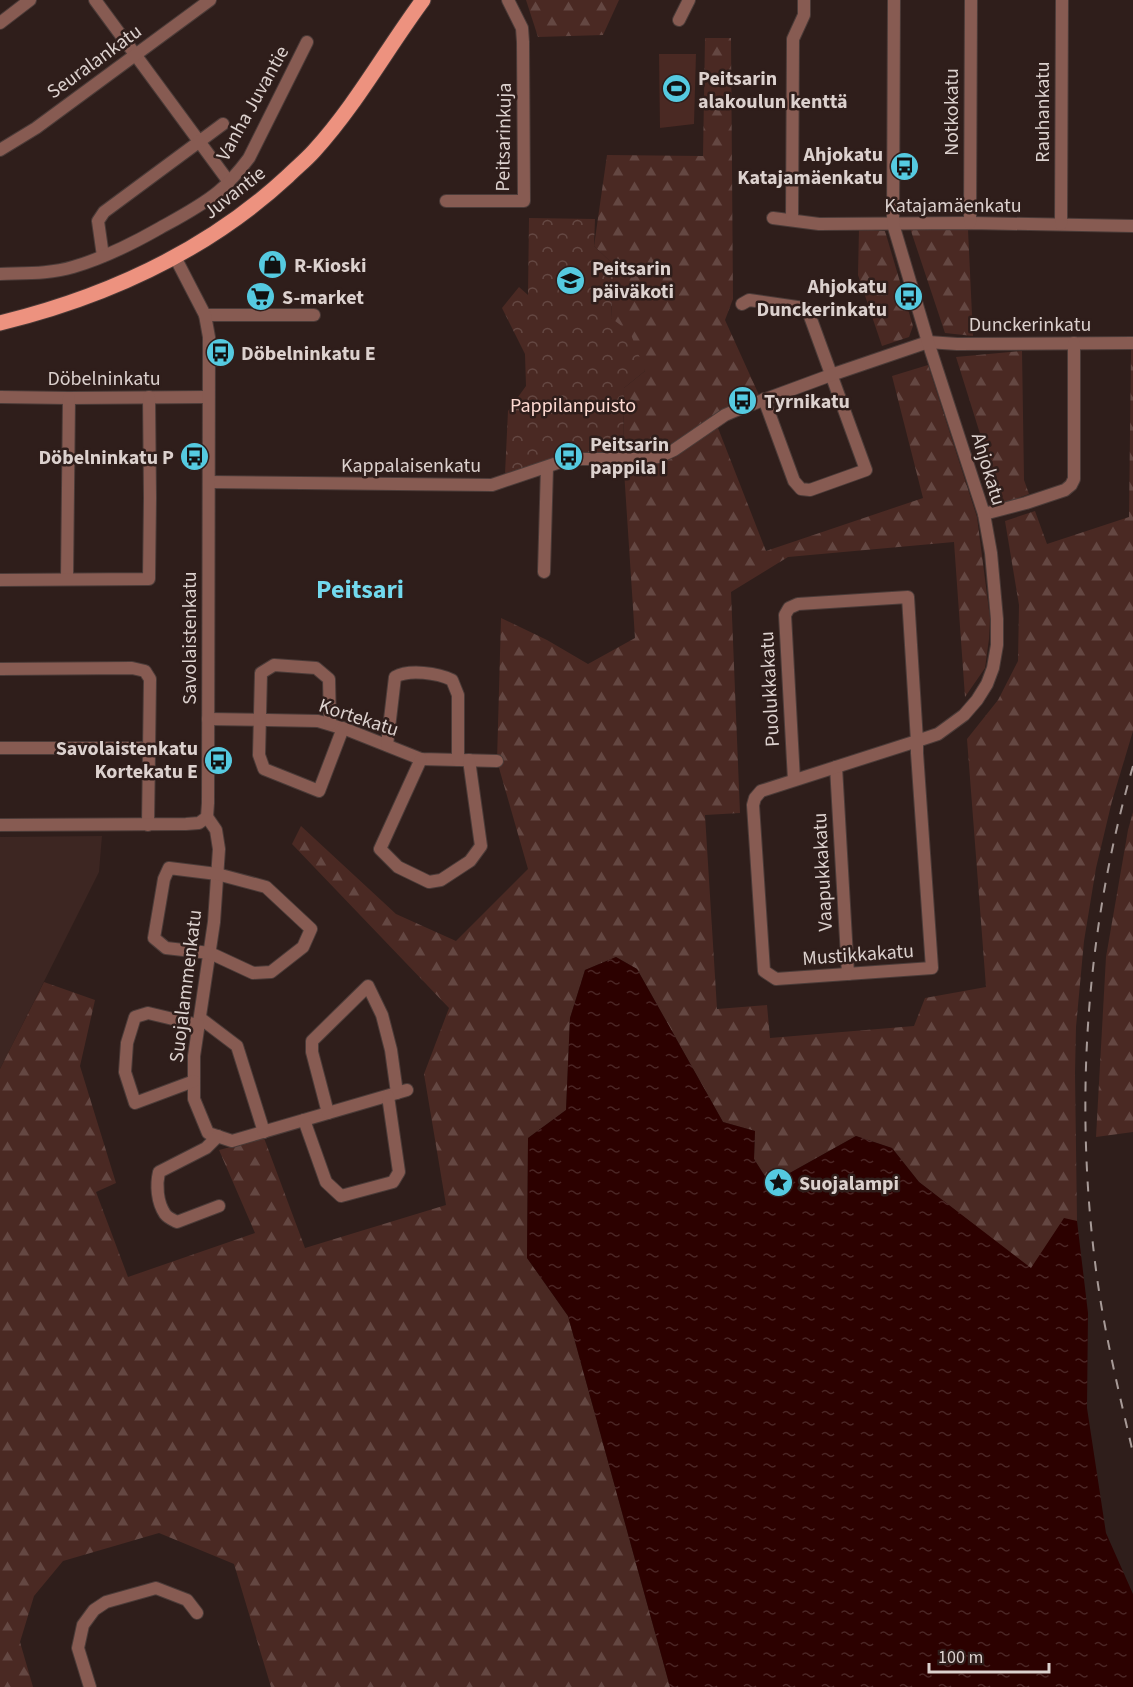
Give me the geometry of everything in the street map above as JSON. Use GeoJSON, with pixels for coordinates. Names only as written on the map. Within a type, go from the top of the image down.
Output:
{"type":"FeatureCollection","features":[{"type":"Feature","properties":{"kind":"main road","name":"Juvantie"},"geometry":{"type":"LineString","coordinates":[[0,323],[75,301],[175,257],[218,232],[261,200],[313,152],[342,117],[423,0]]}},
{"type":"Feature","properties":{"kind":"street"},"geometry":{"type":"LineString","coordinates":[[0,23],[30,0]]}},
{"type":"Feature","properties":{"kind":"street"},"geometry":{"type":"LineString","coordinates":[[95,0],[229,182]]}},
{"type":"Feature","properties":{"kind":"street","name":"Seuralankatu"},"geometry":{"type":"LineString","coordinates":[[0,150],[36,128],[210,0]]}},
{"type":"Feature","properties":{"kind":"street","name":"Peitsarinkuja"},"geometry":{"type":"LineString","coordinates":[[446,201],[524,201],[522,28],[508,0]]}},
{"type":"Feature","properties":{"kind":"street"},"geometry":{"type":"LineString","coordinates":[[679,20],[689,0]]}},
{"type":"Feature","properties":{"kind":"street"},"geometry":{"type":"LineString","coordinates":[[792,220],[793,39],[804,15],[804,0]]}},
{"type":"Feature","properties":{"kind":"street","name":"Ahjokatu"},"geometry":{"type":"LineString","coordinates":[[753,805],[761,790],[938,734],[964,715],[977,700],[993,668],[997,645],[997,619],[991,553],[984,514],[928,342],[893,224],[894,0]]}},
{"type":"Feature","properties":{"kind":"street","name":"Notkokatu"},"geometry":{"type":"LineString","coordinates":[[970,223],[971,0]]}},
{"type":"Feature","properties":{"kind":"street","name":"Rauhankatu"},"geometry":{"type":"LineString","coordinates":[[1061,224],[1062,0]]}},
{"type":"Feature","properties":{"kind":"street","name":"Vanha Juvantie"},"geometry":{"type":"LineString","coordinates":[[0,274],[54,272],[72,268],[126,247],[187,214],[218,192],[249,158],[307,42]]}},
{"type":"Feature","properties":{"kind":"street"},"geometry":{"type":"LineString","coordinates":[[103,256],[98,221],[104,212],[223,124]]}},
{"type":"Feature","properties":{"kind":"street","name":"Katajamäenkatu"},"geometry":{"type":"LineString","coordinates":[[773,218],[819,224],[970,223],[1133,226]]}},
{"type":"Feature","properties":{"kind":"street","name":"Savolaistenkatu"},"geometry":{"type":"LineString","coordinates":[[175,257],[205,315],[209,337],[207,817]]}},
{"type":"Feature","properties":{"kind":"street"},"geometry":{"type":"LineString","coordinates":[[742,304],[749,300],[804,308],[808,311],[831,375],[866,470],[810,490],[801,489],[794,481],[764,399],[831,375],[928,342]]}},
{"type":"Feature","properties":{"kind":"street"},"geometry":{"type":"LineString","coordinates":[[205,315],[314,315]]}},
{"type":"Feature","properties":{"kind":"street","name":"Dunckerinkatu"},"geometry":{"type":"LineString","coordinates":[[928,342],[957,344],[1133,343]]}},
{"type":"Feature","properties":{"kind":"street"},"geometry":{"type":"LineString","coordinates":[[984,514],[1065,490],[1071,485],[1074,479],[1074,343]]}},
{"type":"Feature","properties":{"kind":"street","name":"Döbelninkatu"},"geometry":{"type":"LineString","coordinates":[[0,397],[208,397]]}},
{"type":"Feature","properties":{"kind":"street"},"geometry":{"type":"LineString","coordinates":[[67,579],[69,398]]}},
{"type":"Feature","properties":{"kind":"street"},"geometry":{"type":"LineString","coordinates":[[0,580],[149,579],[149,398]]}},
{"type":"Feature","properties":{"kind":"street","name":"Kappalaisenkatu"},"geometry":{"type":"LineString","coordinates":[[208,482],[492,485],[569,459],[659,458],[725,415],[764,399]]}},
{"type":"Feature","properties":{"kind":"street"},"geometry":{"type":"LineString","coordinates":[[544,572],[547,467]]}},
{"type":"Feature","properties":{"kind":"street","name":"Puolukkakatu"},"geometry":{"type":"LineString","coordinates":[[794,780],[785,615],[789,608],[798,604],[908,597],[917,741]]}},
{"type":"Feature","properties":{"kind":"street"},"geometry":{"type":"LineString","coordinates":[[330,724],[328,679],[316,668],[274,665],[261,673],[259,755],[264,769],[319,791],[343,728]]}},
{"type":"Feature","properties":{"kind":"street"},"geometry":{"type":"LineString","coordinates":[[0,669],[132,668],[145,671],[150,679],[148,825]]}},
{"type":"Feature","properties":{"kind":"street"},"geometry":{"type":"LineString","coordinates":[[387,745],[395,677],[402,672],[441,675],[452,680],[458,695],[463,760],[481,846],[470,861],[441,880],[429,882],[398,867],[380,849],[421,759]]}},
{"type":"Feature","properties":{"kind":"street","name":"Kortekatu"},"geometry":{"type":"LineString","coordinates":[[208,719],[318,721],[343,728],[421,759],[497,761]]}},
{"type":"Feature","properties":{"kind":"street","name":"Mustikkakatu"},"geometry":{"type":"LineString","coordinates":[[753,805],[764,971],[776,979],[932,968],[917,741]]}},
{"type":"Feature","properties":{"kind":"street"},"geometry":{"type":"LineString","coordinates":[[0,748],[149,748]]}},
{"type":"Feature","properties":{"kind":"street","name":"Vaapukkakatu"},"geometry":{"type":"LineString","coordinates":[[836,767],[848,974]]}},
{"type":"Feature","properties":{"kind":"street"},"geometry":{"type":"LineString","coordinates":[[0,825],[148,825],[199,823],[207,817]]}},
{"type":"Feature","properties":{"kind":"street","name":"Suojalammenkatu"},"geometry":{"type":"LineString","coordinates":[[207,817],[216,830],[219,849],[214,922],[194,1056],[194,1099],[208,1133],[218,1137]]}},
{"type":"Feature","properties":{"kind":"street"},"geometry":{"type":"LineString","coordinates":[[170,868],[217,874],[266,887],[311,929],[303,947],[271,972],[253,973],[210,953],[166,948],[154,939],[164,879],[170,868]]}},
{"type":"Feature","properties":{"kind":"street"},"geometry":{"type":"LineString","coordinates":[[304,1120],[326,1182],[341,1196],[393,1182],[399,1172],[397,1093],[392,1050],[382,1015],[368,987],[312,1041],[312,1052],[328,1113]]}},
{"type":"Feature","properties":{"kind":"street"},"geometry":{"type":"LineString","coordinates":[[194,1081],[135,1103],[125,1072],[127,1043],[135,1017],[148,1014],[199,1022],[237,1046],[264,1132]]}},
{"type":"Feature","properties":{"kind":"street"},"geometry":{"type":"LineString","coordinates":[[219,1206],[177,1222],[166,1216],[159,1198],[157,1181],[159,1172],[206,1148],[218,1137],[232,1141],[397,1093]]}},
{"type":"Feature","properties":{"kind":"street"},"geometry":{"type":"LineString","coordinates":[[90,1687],[78,1648],[82,1624],[94,1610],[106,1602],[156,1588],[187,1600],[197,1613]]}},
{"type":"Feature","properties":{"kind":"shaded area"},"geometry":{"type":"Polygon","coordinates":[[[102,836],[99,872],[0,1069],[0,837],[102,836]]]}},
{"type":"Feature","properties":{"kind":"green space"},"geometry":{"type":"Polygon","coordinates":[[[526,0],[619,0],[603,35],[538,37],[526,0]]]}},
{"type":"Feature","properties":{"kind":"green space"},"geometry":{"type":"Polygon","coordinates":[[[705,38],[731,38],[733,299],[725,320],[759,395],[718,428],[766,551],[923,498],[892,376],[928,365],[977,517],[990,618],[985,668],[965,697],[954,542],[788,557],[731,592],[740,813],[705,815],[717,1009],[767,1005],[770,1038],[914,1026],[925,998],[986,987],[967,739],[998,700],[1018,661],[1019,605],[1005,521],[1035,511],[1047,544],[1129,517],[1131,350],[1133,350],[1133,731],[1112,801],[1096,868],[1084,941],[1076,1027],[1077,1221],[1064,1219],[1031,1269],[919,1182],[892,1148],[856,1136],[770,1184],[754,1159],[755,1131],[723,1122],[637,969],[616,957],[585,970],[570,1018],[566,1110],[528,1138],[527,1258],[568,1316],[670,1687],[271,1687],[234,1564],[159,1533],[63,1561],[34,1596],[20,1642],[33,1687],[0,1687],[0,1069],[44,982],[95,1000],[80,1066],[116,1183],[96,1192],[128,1277],[255,1233],[219,1150],[264,1138],[305,1248],[446,1205],[424,1074],[449,1008],[292,844],[301,826],[396,914],[456,941],[528,869],[497,761],[501,618],[547,640],[588,664],[635,638],[623,455],[624,388],[645,371],[611,318],[614,265],[594,246],[607,155],[703,156],[705,38]]]}},
{"type":"Feature","properties":{"kind":"green space","name":"Peitsarin alakoulun kenttä"},"geometry":{"type":"Polygon","coordinates":[[[659,54],[696,54],[694,124],[660,128],[659,54]]]}},
{"type":"Feature","properties":{"kind":"green space","name":"Pappilanpuisto"},"geometry":{"type":"Polygon","coordinates":[[[529,218],[595,219],[594,246],[614,265],[611,318],[630,332],[645,371],[624,388],[623,455],[562,455],[505,474],[508,411],[526,386],[525,354],[502,308],[519,287],[528,295],[529,218]]]}},
{"type":"Feature","properties":{"kind":"green space"},"geometry":{"type":"Polygon","coordinates":[[[910,228],[968,230],[973,336],[945,333],[910,228]]]}},
{"type":"Feature","properties":{"kind":"green space"},"geometry":{"type":"Polygon","coordinates":[[[859,229],[885,231],[913,326],[909,337],[882,346],[858,275],[859,229]]]}},
{"type":"Feature","properties":{"kind":"green space"},"geometry":{"type":"Polygon","coordinates":[[[1022,351],[1024,480],[1029,494],[1002,504],[956,357],[1022,351]]]}},
{"type":"Feature","properties":{"kind":"green space"},"geometry":{"type":"Polygon","coordinates":[[[1133,812],[1133,1132],[1096,1137],[1106,957],[1133,812]]]}},
{"type":"Feature","properties":{"kind":"water","name":"Suojalampi"},"geometry":{"type":"Polygon","coordinates":[[[616,957],[637,969],[723,1122],[755,1131],[754,1159],[770,1184],[856,1136],[892,1148],[919,1182],[1031,1268],[1064,1218],[1077,1221],[1088,1313],[1087,1408],[1106,1533],[1133,1594],[1133,1687],[670,1687],[568,1316],[527,1258],[528,1138],[566,1110],[570,1018],[585,970],[616,957]]]}},
{"type":"Feature","properties":{"kind":"railway"},"geometry":{"type":"LineString","coordinates":[[1133,766],[1104,890],[1095,953],[1086,1079],[1089,1207],[1096,1270],[1117,1385],[1133,1453]]}},
{"type":"Feature","properties":{"kind":"place","name":"Peitsarin alakoulun kenttä"},"geometry":{"type":"Point","coordinates":[677,89]}},
{"type":"Feature","properties":{"kind":"place","name":"Ahjokatu Katajamäenkatu"},"geometry":{"type":"Point","coordinates":[904,166]}},
{"type":"Feature","properties":{"kind":"place","name":"R-Kioski"},"geometry":{"type":"Point","coordinates":[273,265]}},
{"type":"Feature","properties":{"kind":"place","name":"Peitsarin päiväkoti"},"geometry":{"type":"Point","coordinates":[571,280]}},
{"type":"Feature","properties":{"kind":"place","name":"S-market"},"geometry":{"type":"Point","coordinates":[261,297]}},
{"type":"Feature","properties":{"kind":"place","name":"Ahjokatu Dunckerinkatu"},"geometry":{"type":"Point","coordinates":[908,297]}},
{"type":"Feature","properties":{"kind":"place","name":"Döbelninkatu E"},"geometry":{"type":"Point","coordinates":[220,353]}},
{"type":"Feature","properties":{"kind":"place","name":"Tyrnikatu"},"geometry":{"type":"Point","coordinates":[743,401]}},
{"type":"Feature","properties":{"kind":"place","name":"Peitsarin pappila I"},"geometry":{"type":"Point","coordinates":[569,456]}},
{"type":"Feature","properties":{"kind":"place","name":"Döbelninkatu P"},"geometry":{"type":"Point","coordinates":[195,457]}},
{"type":"Feature","properties":{"kind":"place","name":"Savolaistenkatu Kortekatu E"},"geometry":{"type":"Point","coordinates":[219,760]}},
{"type":"Feature","properties":{"kind":"place","name":"Suojalampi"},"geometry":{"type":"Point","coordinates":[778,1183]}},
{"type":"Feature","properties":{"kind":"district","name":"Peitsari"},"geometry":{"type":"Point","coordinates":[360,589]}}]}
